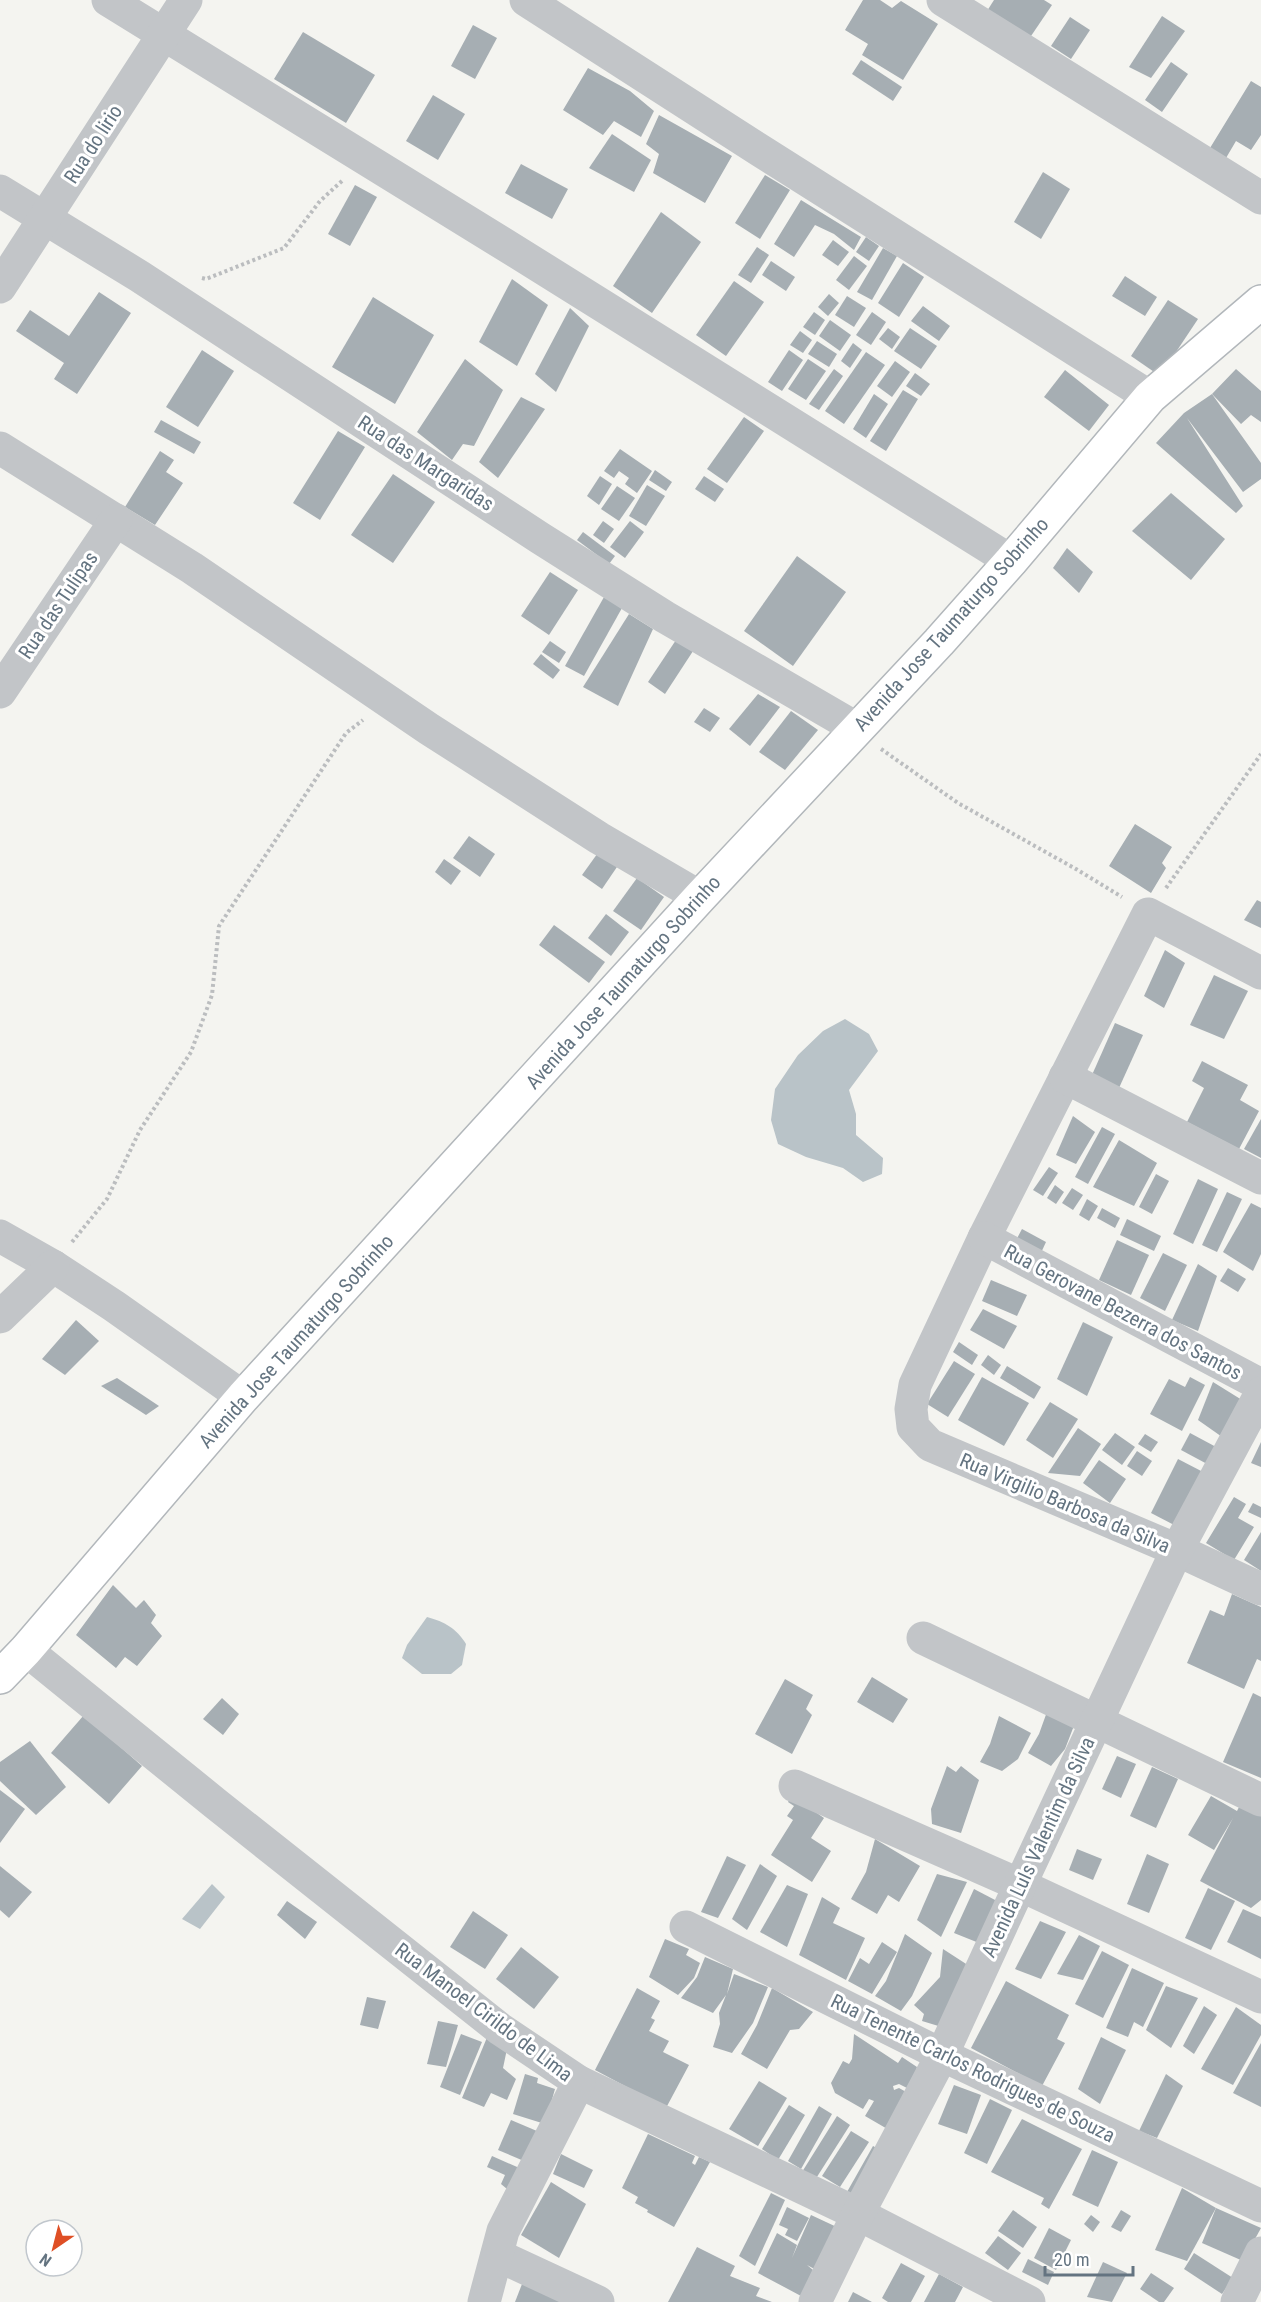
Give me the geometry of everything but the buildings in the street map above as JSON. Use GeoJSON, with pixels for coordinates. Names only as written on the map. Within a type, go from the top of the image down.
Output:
{"type":"FeatureCollection","features":[{"type":"Feature","properties":{"kind":"street"},"geometry":{"type":"LineString","coordinates":[[108,0],[1011,561]]}},
{"type":"Feature","properties":{"kind":"street","name":"Rua do lirio"},"geometry":{"type":"LineString","coordinates":[[0,287],[186,0]]}},
{"type":"Feature","properties":{"kind":"street"},"geometry":{"type":"LineString","coordinates":[[526,0],[1150,397]]}},
{"type":"Feature","properties":{"kind":"street"},"geometry":{"type":"LineString","coordinates":[[943,0],[1261,198]]}},
{"type":"Feature","properties":{"kind":"street","name":"Rua das Margaridas"},"geometry":{"type":"LineString","coordinates":[[0,191],[219,328],[617,586],[856,728]]}},
{"type":"Feature","properties":{"kind":"street","name":"Avenida Jose Taumaturgo Sobrinho"},"geometry":{"type":"LineString","coordinates":[[0,1677],[26,1650],[243,1397],[700,897],[939,642],[1150,397],[1261,302]]}},
{"type":"Feature","properties":{"kind":"street"},"geometry":{"type":"LineString","coordinates":[[0,448],[259,612],[387,700],[599,838],[700,897]]}},
{"type":"Feature","properties":{"kind":"street","name":"Rua das Tulipas"},"geometry":{"type":"LineString","coordinates":[[0,692],[116,520]]}},
{"type":"Feature","properties":{"kind":"street"},"geometry":{"type":"LineString","coordinates":[[1148,914],[1261,973]]}},
{"type":"Feature","properties":{"kind":"street","name":"Rua Virgilio Barbosa da Silva"},"geometry":{"type":"LineString","coordinates":[[1148,914],[984,1238],[915,1384],[911,1409],[913,1427],[930,1445],[1177,1550],[1261,1589]]}},
{"type":"Feature","properties":{"kind":"street"},"geometry":{"type":"LineString","coordinates":[[1065,1077],[1261,1178]]}},
{"type":"Feature","properties":{"kind":"street"},"geometry":{"type":"LineString","coordinates":[[0,1236],[53,1266],[114,1306],[243,1397]]}},
{"type":"Feature","properties":{"kind":"street","name":"Rua Gerovane Bezerra dos Santos"},"geometry":{"type":"LineString","coordinates":[[984,1238],[1261,1385]]}},
{"type":"Feature","properties":{"kind":"street"},"geometry":{"type":"LineString","coordinates":[[0,1317],[53,1266]]}},
{"type":"Feature","properties":{"kind":"street","name":"Avenida LuIs Valentim da Silva"},"geometry":{"type":"LineString","coordinates":[[815,2302],[858,2214],[942,2055],[1177,1550],[1261,1393]]}},
{"type":"Feature","properties":{"kind":"street"},"geometry":{"type":"LineString","coordinates":[[923,1638],[1261,1800]]}},
{"type":"Feature","properties":{"kind":"street","name":"Rua Manoel Cirildo de Lima"},"geometry":{"type":"LineString","coordinates":[[26,1650],[216,1804],[482,2014],[579,2082],[858,2214],[1029,2302]]}},
{"type":"Feature","properties":{"kind":"street"},"geometry":{"type":"LineString","coordinates":[[795,1786],[1020,1885],[1261,1997]]}},
{"type":"Feature","properties":{"kind":"street","name":"Rua Tenente Carlos Rodrigues de Souza"},"geometry":{"type":"LineString","coordinates":[[686,1927],[942,2055],[1261,2206]]}},
{"type":"Feature","properties":{"kind":"street"},"geometry":{"type":"LineString","coordinates":[[484,2302],[503,2231],[579,2082]]}},
{"type":"Feature","properties":{"kind":"street"},"geometry":{"type":"LineString","coordinates":[[1237,2302],[1261,2253]]}},
{"type":"Feature","properties":{"kind":"street"},"geometry":{"type":"LineString","coordinates":[[497,2255],[598,2302]]}},
{"type":"Feature","properties":{"kind":"path"},"geometry":{"type":"LineString","coordinates":[[194,277],[206,279],[284,248],[320,201],[344,179],[381,168]]}},
{"type":"Feature","properties":{"kind":"path"},"geometry":{"type":"LineString","coordinates":[[53,1266],[107,1199],[140,1130],[191,1052],[213,994],[219,926],[346,733],[387,700]]}},
{"type":"Feature","properties":{"kind":"path"},"geometry":{"type":"LineString","coordinates":[[856,728],[872,743],[958,803],[1076,869],[1148,914],[1261,754]]}},
{"type":"Feature","properties":{"kind":"shaded area"},"geometry":{"type":"Polygon","coordinates":[[[845,1019],[869,1034],[878,1051],[849,1090],[856,1114],[856,1135],[883,1158],[882,1174],[863,1182],[843,1168],[806,1157],[778,1144],[771,1120],[775,1089],[798,1055],[823,1031],[845,1019]]]}},
{"type":"Feature","properties":{"kind":"shaded area"},"geometry":{"type":"Polygon","coordinates":[[[427,1617],[450,1626],[466,1644],[462,1665],[451,1674],[422,1674],[402,1658],[407,1645],[427,1617]]]}},
{"type":"Feature","properties":{"kind":"shaded area"},"geometry":{"type":"Polygon","coordinates":[[[212,1884],[225,1897],[200,1929],[182,1919],[212,1884]]]}}]}
